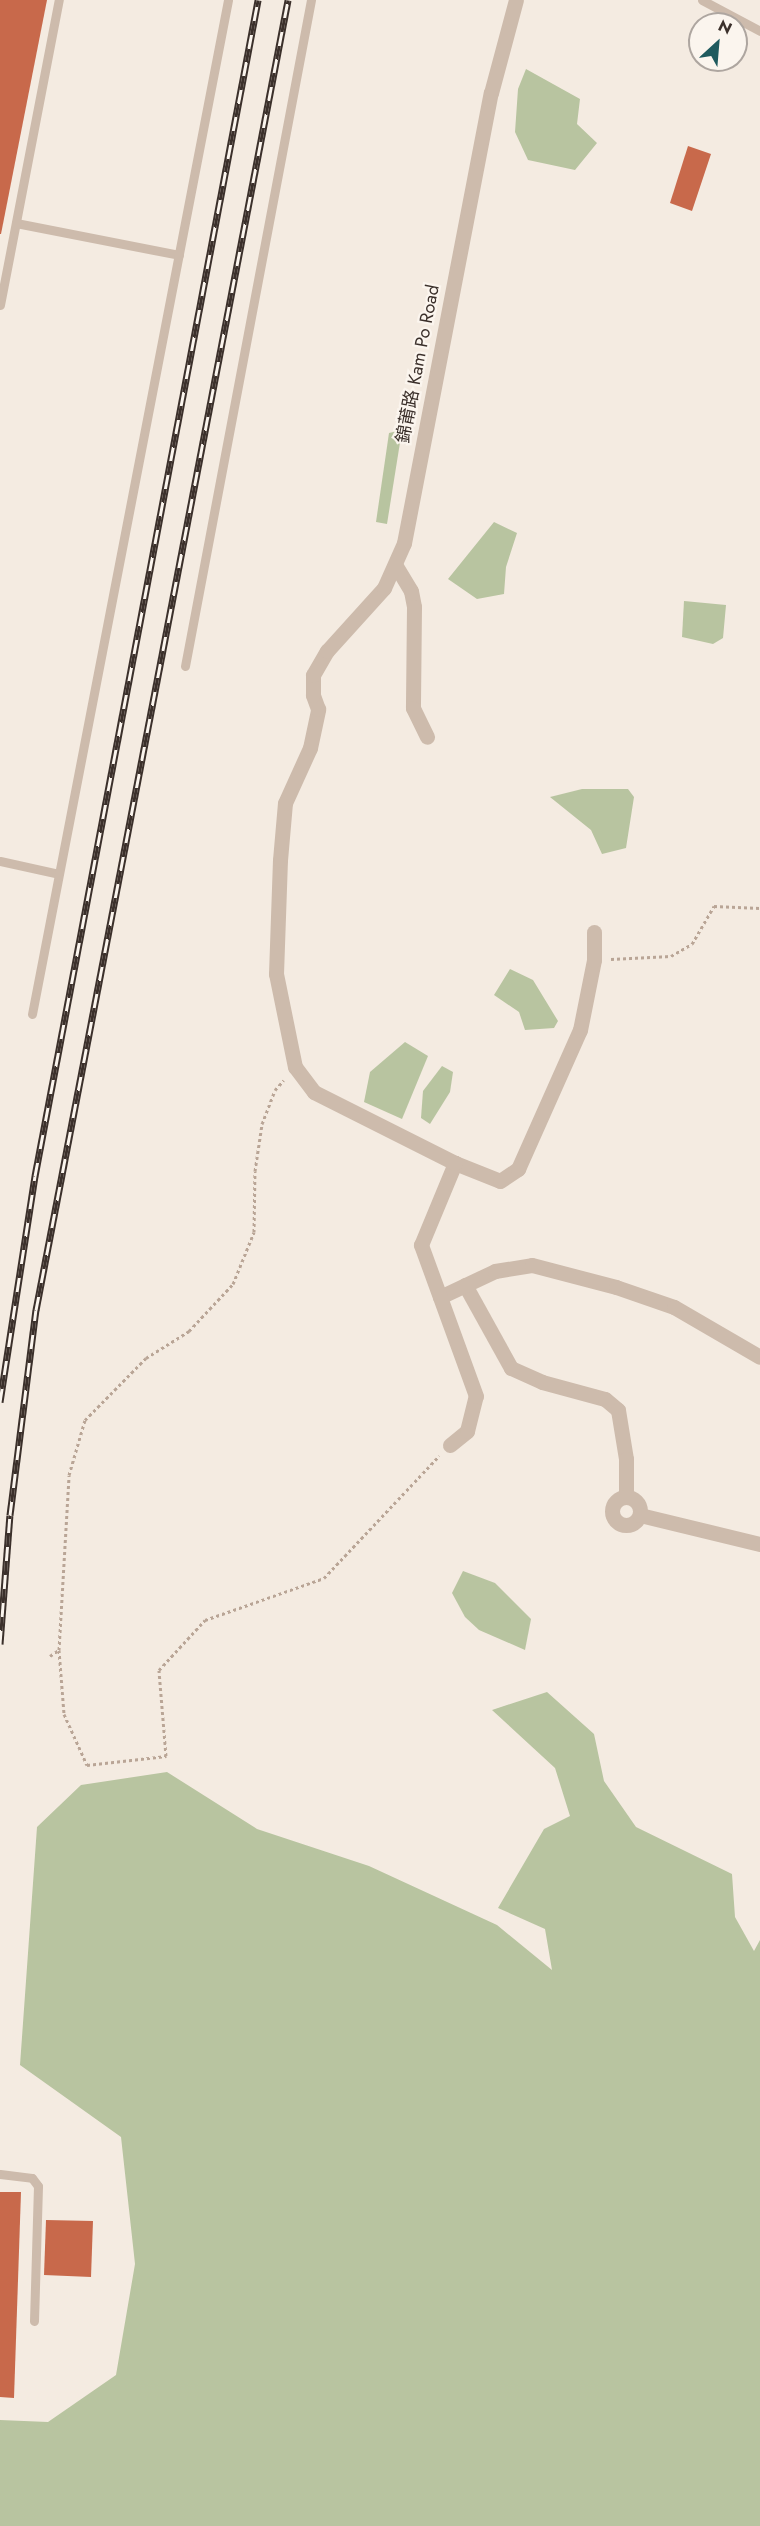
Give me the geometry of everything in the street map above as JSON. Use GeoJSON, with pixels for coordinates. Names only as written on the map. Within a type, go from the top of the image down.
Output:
{"type":"FeatureCollection","features":[{"type":"Feature","properties":{"kind":"street","name":"錦莆路 Kam Po Road"},"geometry":{"type":"LineString","coordinates":[[295,1067],[276,974],[280,860],[285,803],[310,748],[318,710],[313,695],[313,675],[327,651],[384,588],[396,566],[491,93],[516,0]]}},
{"type":"Feature","properties":{"kind":"street"},"geometry":{"type":"LineString","coordinates":[[396,566],[411,591],[414,607],[413,708],[427,737]]}},
{"type":"Feature","properties":{"kind":"street"},"geometry":{"type":"LineString","coordinates":[[295,1067],[314,1092],[346,1105],[455,1163],[500,1181],[518,1169],[580,1030],[594,960],[594,932]]}},
{"type":"Feature","properties":{"kind":"street"},"geometry":{"type":"LineString","coordinates":[[450,1444],[467,1431],[476,1396],[421,1245],[455,1163]]}},
{"type":"Feature","properties":{"kind":"street"},"geometry":{"type":"LineString","coordinates":[[440,1297],[495,1271],[532,1265],[616,1287],[675,1307],[760,1357]]}},
{"type":"Feature","properties":{"kind":"street"},"geometry":{"type":"LineString","coordinates":[[465,1286],[511,1368],[542,1382],[605,1399],[618,1410],[626,1459],[626,1497]]}},
{"type":"Feature","properties":{"kind":"street"},"geometry":{"type":"LineString","coordinates":[[626,1497],[635,1499],[640,1515],[635,1523],[618,1524],[612,1507],[626,1497]]}},
{"type":"Feature","properties":{"kind":"street"},"geometry":{"type":"LineString","coordinates":[[640,1515],[760,1544]]}},
{"type":"Feature","properties":{"kind":"lane"},"geometry":{"type":"LineString","coordinates":[[0,305],[59,0]]}},
{"type":"Feature","properties":{"kind":"lane"},"geometry":{"type":"LineString","coordinates":[[32,1014],[228,0]]}},
{"type":"Feature","properties":{"kind":"lane"},"geometry":{"type":"LineString","coordinates":[[185,666],[311,0]]}},
{"type":"Feature","properties":{"kind":"lane"},"geometry":{"type":"LineString","coordinates":[[702,0],[760,31]]}},
{"type":"Feature","properties":{"kind":"lane"},"geometry":{"type":"LineString","coordinates":[[16,223],[179,255]]}},
{"type":"Feature","properties":{"kind":"lane"},"geometry":{"type":"LineString","coordinates":[[0,861],[59,874]]}},
{"type":"Feature","properties":{"kind":"lane"},"geometry":{"type":"LineString","coordinates":[[0,2174],[32,2178],[38,2186],[34,2321]]}},
{"type":"Feature","properties":{"kind":"path"},"geometry":{"type":"LineString","coordinates":[[594,960],[671,956],[692,944],[714,906],[760,908]]}},
{"type":"Feature","properties":{"kind":"path"},"geometry":{"type":"LineString","coordinates":[[295,1067],[275,1090],[262,1124],[254,1232],[233,1284],[189,1331],[146,1358],[85,1419],[69,1475],[59,1650],[64,1714],[87,1765],[166,1756],[159,1671],[205,1620],[324,1578],[450,1444]]}},
{"type":"Feature","properties":{"kind":"path"},"geometry":{"type":"LineString","coordinates":[[50,1656],[59,1650]]}},
{"type":"Feature","properties":{"kind":"green space"},"geometry":{"type":"Polygon","coordinates":[[[526,69],[580,99],[577,124],[597,143],[575,170],[528,160],[515,132],[518,89],[526,69]]]}},
{"type":"Feature","properties":{"kind":"green space"},"geometry":{"type":"Polygon","coordinates":[[[402,430],[387,524],[376,522],[389,433],[402,430]]]}},
{"type":"Feature","properties":{"kind":"green space"},"geometry":{"type":"Polygon","coordinates":[[[494,522],[517,533],[506,567],[504,594],[477,599],[448,579],[494,522]]]}},
{"type":"Feature","properties":{"kind":"green space"},"geometry":{"type":"Polygon","coordinates":[[[684,601],[726,605],[723,638],[713,644],[682,637],[684,601]]]}},
{"type":"Feature","properties":{"kind":"green space"},"geometry":{"type":"Polygon","coordinates":[[[582,789],[628,789],[634,797],[626,848],[602,854],[591,830],[550,797],[582,789]]]}},
{"type":"Feature","properties":{"kind":"green space"},"geometry":{"type":"Polygon","coordinates":[[[510,969],[533,980],[558,1021],[554,1028],[525,1030],[519,1012],[494,995],[510,969]]]}},
{"type":"Feature","properties":{"kind":"green space"},"geometry":{"type":"Polygon","coordinates":[[[405,1042],[428,1056],[402,1119],[364,1102],[370,1072],[405,1042]]]}},
{"type":"Feature","properties":{"kind":"green space"},"geometry":{"type":"Polygon","coordinates":[[[442,1066],[453,1072],[450,1092],[430,1124],[421,1118],[423,1091],[442,1066]]]}},
{"type":"Feature","properties":{"kind":"green space"},"geometry":{"type":"Polygon","coordinates":[[[463,1571],[495,1583],[531,1619],[525,1650],[479,1630],[465,1617],[452,1593],[463,1571]]]}},
{"type":"Feature","properties":{"kind":"green space"},"geometry":{"type":"Polygon","coordinates":[[[547,1692],[594,1734],[604,1781],[636,1827],[732,1874],[735,1917],[754,1951],[760,1940],[760,2526],[0,2526],[0,2420],[48,2422],[116,2375],[135,2264],[121,2137],[20,2065],[37,1827],[81,1785],[167,1772],[257,1829],[369,1866],[497,1925],[552,1970],[545,1929],[498,1908],[544,1829],[570,1816],[555,1768],[492,1710],[547,1692]]]}},
{"type":"Feature","properties":{"kind":"building"},"geometry":{"type":"Polygon","coordinates":[[[0,0],[47,0],[1,234],[0,234],[0,0]]]}},
{"type":"Feature","properties":{"kind":"building"},"geometry":{"type":"Polygon","coordinates":[[[688,146],[711,154],[692,211],[670,203],[688,146]]]}},
{"type":"Feature","properties":{"kind":"building"},"geometry":{"type":"Polygon","coordinates":[[[0,2192],[21,2192],[14,2398],[0,2397],[0,2192]]]}},
{"type":"Feature","properties":{"kind":"building"},"geometry":{"type":"Polygon","coordinates":[[[46,2220],[93,2221],[91,2277],[44,2275],[46,2220]]]}},
{"type":"Feature","properties":{"kind":"railway"},"geometry":{"type":"LineString","coordinates":[[0,1402],[35,1176],[258,0]]}},
{"type":"Feature","properties":{"kind":"railway"},"geometry":{"type":"LineString","coordinates":[[0,1644],[10,1515],[36,1310],[288,0]]}}]}
